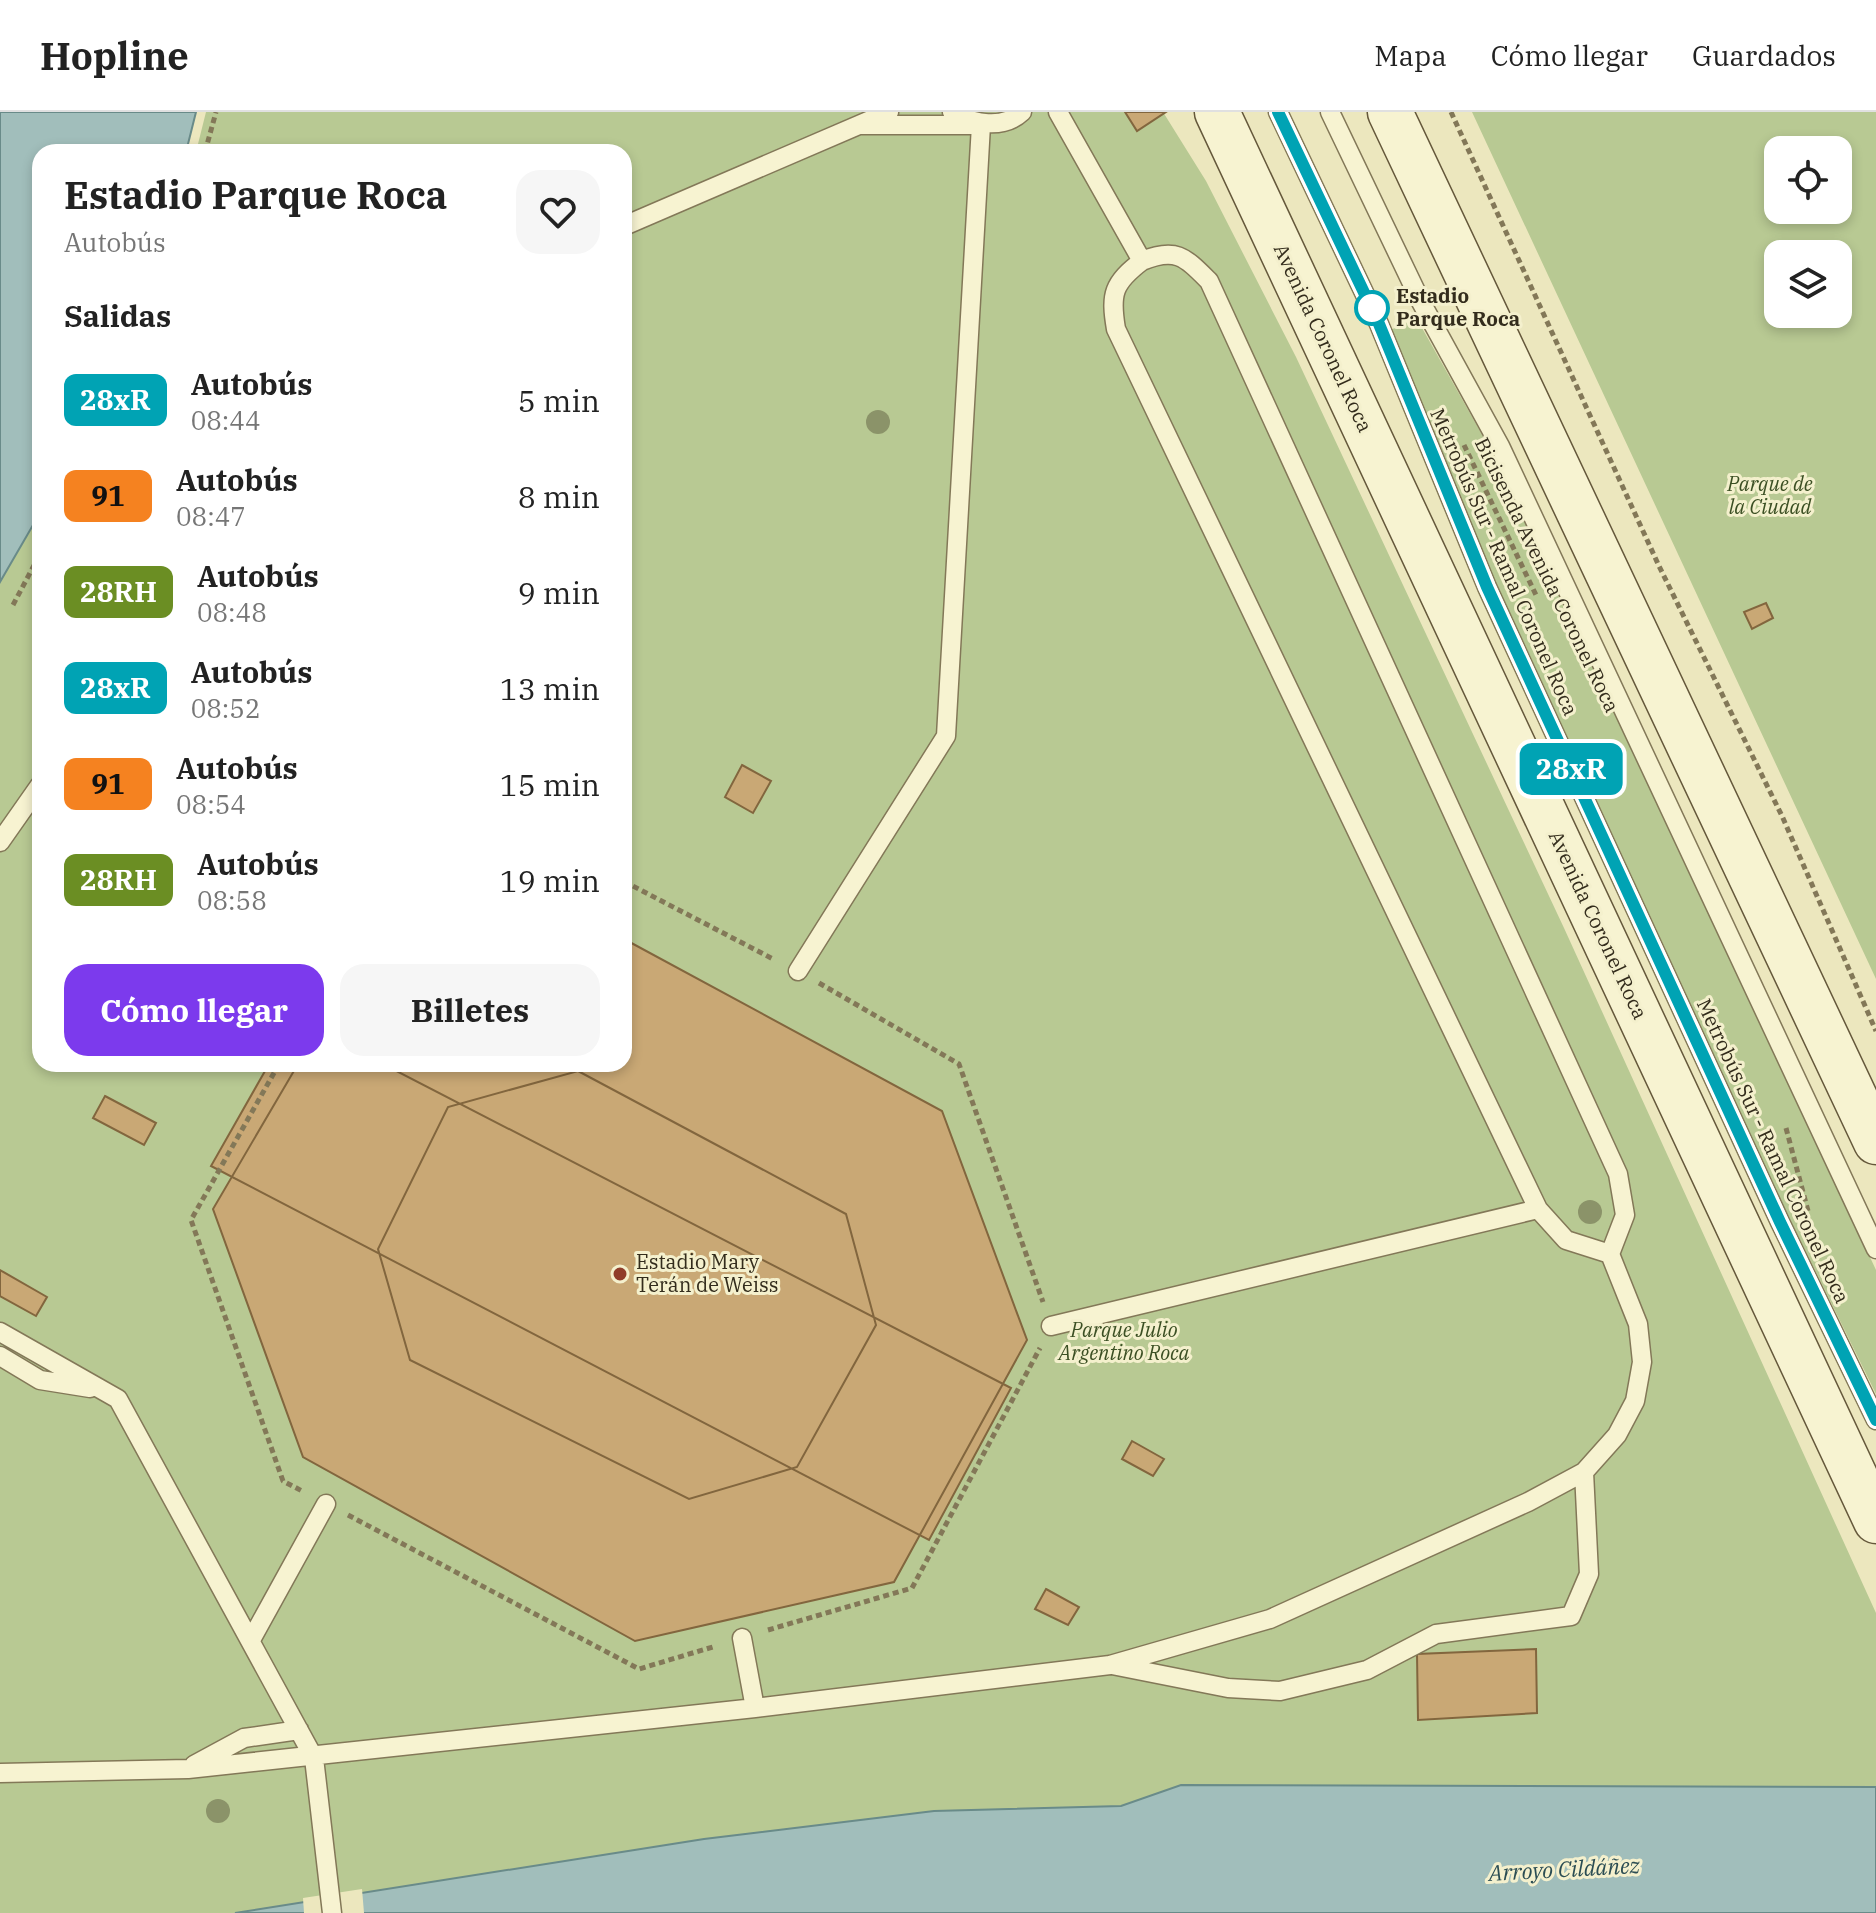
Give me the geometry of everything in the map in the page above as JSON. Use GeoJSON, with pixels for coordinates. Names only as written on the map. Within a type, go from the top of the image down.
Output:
{"type":"FeatureCollection","features":[{"type":"Feature","properties":{"kind":"main road","name":"Avenida Coronel Roca"},"geometry":{"type":"LineString","coordinates":[[1217,112],[1876,1521]]}},
{"type":"Feature","properties":{"kind":"main road"},"geometry":{"type":"LineString","coordinates":[[1390,112],[1876,1142]]}},
{"type":"Feature","properties":{"kind":"lane"},"geometry":{"type":"LineString","coordinates":[[952,112],[981,125]]}},
{"type":"Feature","properties":{"kind":"lane"},"geometry":{"type":"LineString","coordinates":[[859,125],[981,125],[1015,119],[1022,112]]}},
{"type":"Feature","properties":{"kind":"lane"},"geometry":{"type":"LineString","coordinates":[[1058,112],[1142,261]]}},
{"type":"Feature","properties":{"kind":"lane","name":"Metrobús Sur - Ramal Coronel Roca"},"geometry":{"type":"LineString","coordinates":[[1278,112],[1379,324],[1487,587],[1780,1222],[1876,1420]]}},
{"type":"Feature","properties":{"kind":"lane","name":"Metrobús Sur - Ramal Coronel Roca"},"geometry":{"type":"LineString","coordinates":[[1330,112],[1421,302],[1500,446],[1876,1249]]}},
{"type":"Feature","properties":{"kind":"lane"},"geometry":{"type":"LineString","coordinates":[[632,223],[887,113]]}},
{"type":"Feature","properties":{"kind":"lane"},"geometry":{"type":"LineString","coordinates":[[798,971],[946,736],[981,125]]}},
{"type":"Feature","properties":{"kind":"lane"},"geometry":{"type":"LineString","coordinates":[[0,1773],[188,1769],[314,1758],[1110,1665],[1270,1619],[1528,1502],[1584,1472],[1617,1435],[1635,1401],[1642,1362],[1638,1324],[1610,1254],[1625,1215],[1618,1174],[1209,281],[1186,258],[1162,253],[1142,261],[1121,277],[1111,302],[1116,329],[1538,1209],[1566,1240],[1610,1254]]}},
{"type":"Feature","properties":{"kind":"lane"},"geometry":{"type":"LineString","coordinates":[[0,842],[32,796]]}},
{"type":"Feature","properties":{"kind":"lane"},"geometry":{"type":"LineString","coordinates":[[1051,1326],[1538,1209]]}},
{"type":"Feature","properties":{"kind":"lane"},"geometry":{"type":"LineString","coordinates":[[0,1332],[118,1399],[314,1758],[332,1913]]}},
{"type":"Feature","properties":{"kind":"lane"},"geometry":{"type":"LineString","coordinates":[[0,1356],[40,1380],[100,1389]]}},
{"type":"Feature","properties":{"kind":"lane"},"geometry":{"type":"LineString","coordinates":[[1110,1665],[1228,1688],[1280,1691],[1367,1670],[1436,1634],[1571,1616],[1589,1574],[1584,1472]]}},
{"type":"Feature","properties":{"kind":"lane"},"geometry":{"type":"LineString","coordinates":[[251,1640],[326,1504]]}},
{"type":"Feature","properties":{"kind":"lane"},"geometry":{"type":"LineString","coordinates":[[742,1638],[755,1708]]}},
{"type":"Feature","properties":{"kind":"lane"},"geometry":{"type":"LineString","coordinates":[[188,1769],[244,1738],[299,1730]]}},
{"type":"Feature","properties":{"kind":"path"},"geometry":{"type":"LineString","coordinates":[[207,144],[216,112]]}},
{"type":"Feature","properties":{"kind":"path"},"geometry":{"type":"LineString","coordinates":[[1451,112],[1659,566],[1782,816],[1876,1031]]}},
{"type":"Feature","properties":{"kind":"path","name":"Bicisenda Avenida Coronel Roca"},"geometry":{"type":"LineString","coordinates":[[1463,442],[1537,598]]}},
{"type":"Feature","properties":{"kind":"path"},"geometry":{"type":"LineString","coordinates":[[13,605],[32,569]]}},
{"type":"Feature","properties":{"kind":"path"},"geometry":{"type":"LineString","coordinates":[[274,1072],[191,1220],[283,1481],[639,1669],[912,1588],[1051,1326],[959,1064]]}},
{"type":"Feature","properties":{"kind":"path"},"geometry":{"type":"LineString","coordinates":[[1784,1118],[1811,1223]]}},
{"type":"Feature","properties":{"kind":"green space","name":"Parque Julio Argentino Roca"},"geometry":{"type":"Polygon","coordinates":[[[206,112],[1163,112],[1206,181],[1296,357],[1564,928],[1876,1613],[1876,1913],[0,1913],[0,582],[32,528],[32,1072],[632,1072],[632,144],[198,144],[206,112]]]}},
{"type":"Feature","properties":{"kind":"green space","name":"Parque de la Ciudad"},"geometry":{"type":"Polygon","coordinates":[[[1472,112],[1876,112],[1876,979],[1472,112]]]}},
{"type":"Feature","properties":{"kind":"green space"},"geometry":{"type":"Polygon","coordinates":[[[1417,319],[1498,463],[1876,1270],[1876,1394],[1785,1209],[1452,487],[1412,378],[1390,330],[1417,319]]]}},
{"type":"Feature","properties":{"kind":"water"},"geometry":{"type":"Polygon","coordinates":[[[0,112],[196,112],[188,144],[32,144],[32,527],[0,582],[0,112]]]}},
{"type":"Feature","properties":{"kind":"water","name":"Arroyo Cildáñez"},"geometry":{"type":"Polygon","coordinates":[[[1181,1785],[1876,1787],[1876,1913],[235,1913],[704,1839],[934,1811],[1121,1806],[1181,1785]]]}},
{"type":"Feature","properties":{"kind":"pier"},"geometry":{"type":"Polygon","coordinates":[[[362,1889],[364,1913],[304,1913],[303,1898],[362,1889]]]}},
{"type":"Feature","properties":{"kind":"building"},"geometry":{"type":"Polygon","coordinates":[[[1125,112],[1166,112],[1137,131],[1125,112]]]}},
{"type":"Feature","properties":{"kind":"building"},"geometry":{"type":"Polygon","coordinates":[[[1766,603],[1773,618],[1752,629],[1744,612],[1766,603]]]}},
{"type":"Feature","properties":{"kind":"building"},"geometry":{"type":"Polygon","coordinates":[[[742,765],[771,781],[753,813],[725,797],[742,765]]]}},
{"type":"Feature","properties":{"kind":"building","name":"Estadio Mary Terán de Weiss"},"geometry":{"type":"Polygon","coordinates":[[[632,943],[942,1111],[1027,1340],[894,1582],[635,1641],[303,1457],[213,1209],[293,1072],[632,1072],[632,943]]]}},
{"type":"Feature","properties":{"kind":"building","name":"Estadio Mary Terán de Weiss"},"geometry":{"type":"Polygon","coordinates":[[[632,943],[942,1111],[1027,1340],[894,1582],[635,1641],[303,1457],[213,1209],[293,1072],[632,1072],[632,943]]]}},
{"type":"Feature","properties":{"kind":"building"},"geometry":{"type":"Polygon","coordinates":[[[264,1072],[399,1072],[1011,1388],[929,1540],[211,1166],[264,1072]]]}},
{"type":"Feature","properties":{"kind":"building"},"geometry":{"type":"Polygon","coordinates":[[[580,1072],[846,1214],[876,1325],[797,1467],[689,1499],[410,1360],[378,1249],[448,1107],[580,1072]]]}},
{"type":"Feature","properties":{"kind":"building"},"geometry":{"type":"Polygon","coordinates":[[[105,1096],[156,1123],[144,1145],[93,1118],[105,1096]]]}},
{"type":"Feature","properties":{"kind":"building"},"geometry":{"type":"Polygon","coordinates":[[[0,1270],[47,1297],[36,1316],[0,1296],[0,1270]]]}},
{"type":"Feature","properties":{"kind":"building"},"geometry":{"type":"Polygon","coordinates":[[[1132,1441],[1164,1459],[1153,1476],[1122,1459],[1132,1441]]]}},
{"type":"Feature","properties":{"kind":"building"},"geometry":{"type":"Polygon","coordinates":[[[1046,1589],[1079,1607],[1068,1625],[1035,1609],[1046,1589]]]}},
{"type":"Feature","properties":{"kind":"building"},"geometry":{"type":"Polygon","coordinates":[[[1536,1649],[1537,1713],[1418,1720],[1417,1654],[1536,1649]]]}},
{"type":"Feature","properties":{"kind":"bus line","name":"28xR"},"geometry":{"type":"LineString","coordinates":[[1278,112],[1379,324],[1487,587],[1780,1222],[1876,1420]]}},
{"type":"Feature","properties":{"kind":"place","name":"Estadio Parque Roca"},"geometry":{"type":"Point","coordinates":[1372,308]}},
{"type":"Feature","properties":{"kind":"place","name":"Estadio Mary Terán de Weiss"},"geometry":{"type":"Point","coordinates":[620,1274]}}]}
